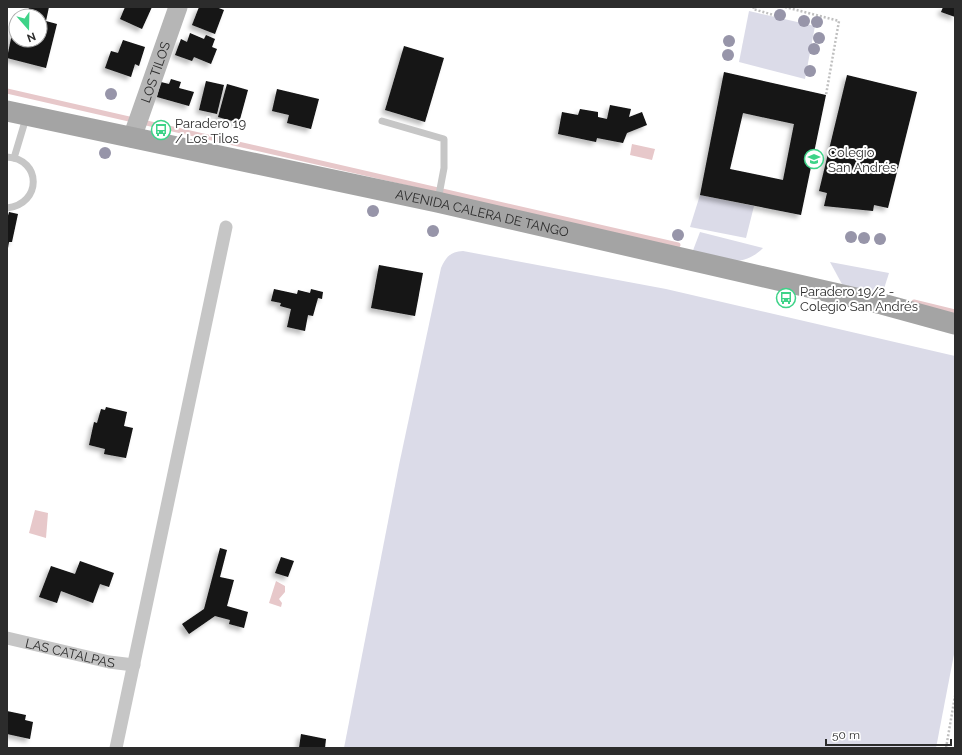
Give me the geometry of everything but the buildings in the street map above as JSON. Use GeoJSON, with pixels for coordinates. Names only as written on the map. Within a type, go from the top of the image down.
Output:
{"type":"FeatureCollection","features":[{"type":"Feature","properties":{"kind":"main road","name":"AVENIDA CALERA DE TANGO"},"geometry":{"type":"LineString","coordinates":[[17,113],[136,124],[882,304],[955,324]]}},
{"type":"Feature","properties":{"kind":"street","name":"LOS TILOS"},"geometry":{"type":"LineString","coordinates":[[136,124],[178,7]]}},
{"type":"Feature","properties":{"kind":"street"},"geometry":{"type":"LineString","coordinates":[[116,748],[226,227]]}},
{"type":"Feature","properties":{"kind":"street","name":"LAS CATALPAS"},"geometry":{"type":"LineString","coordinates":[[7,638],[109,662],[134,665]]}},
{"type":"Feature","properties":{"kind":"lane"},"geometry":{"type":"LineString","coordinates":[[7,208],[16,207],[24,202],[33,190],[34,181],[31,171],[26,164],[10,158],[17,113]]}},
{"type":"Feature","properties":{"kind":"lane"},"geometry":{"type":"LineString","coordinates":[[382,121],[444,139],[444,168],[439,196]]}},
{"type":"Feature","properties":{"kind":"path"},"geometry":{"type":"LineString","coordinates":[[754,7],[753,10],[777,16],[780,7]]}},
{"type":"Feature","properties":{"kind":"path"},"geometry":{"type":"LineString","coordinates":[[785,7],[839,22],[826,95]]}},
{"type":"Feature","properties":{"kind":"path"},"geometry":{"type":"LineString","coordinates":[[946,748],[955,696]]}},
{"type":"Feature","properties":{"kind":"shaded area"},"geometry":{"type":"Polygon","coordinates":[[[749,11],[815,26],[805,79],[739,62],[749,11]]]}},
{"type":"Feature","properties":{"kind":"shaded area"},"geometry":{"type":"Polygon","coordinates":[[[632,144],[655,149],[652,160],[630,155],[632,144]]]}},
{"type":"Feature","properties":{"kind":"shaded area"},"geometry":{"type":"Polygon","coordinates":[[[700,195],[754,206],[746,238],[690,227],[700,195]]]}},
{"type":"Feature","properties":{"kind":"shaded area"},"geometry":{"type":"Polygon","coordinates":[[[700,232],[763,248],[755,255],[738,261],[721,260],[692,253],[700,232]]]}},
{"type":"Feature","properties":{"kind":"shaded area"},"geometry":{"type":"Polygon","coordinates":[[[463,251],[666,289],[955,356],[955,649],[936,748],[344,748],[399,465],[441,268],[449,256],[463,251]]]}},
{"type":"Feature","properties":{"kind":"shaded area"},"geometry":{"type":"Polygon","coordinates":[[[830,262],[889,273],[882,295],[843,286],[830,262]]]}},
{"type":"Feature","properties":{"kind":"shaded area"},"geometry":{"type":"Polygon","coordinates":[[[35,510],[48,513],[46,538],[29,533],[35,510]]]}},
{"type":"Feature","properties":{"kind":"shaded area"},"geometry":{"type":"Polygon","coordinates":[[[276,581],[285,586],[285,592],[279,599],[282,603],[281,607],[269,603],[276,581]]]}},
{"type":"Feature","properties":{"kind":"waterway"},"geometry":{"type":"LineString","coordinates":[[7,91],[678,245]]}},
{"type":"Feature","properties":{"kind":"waterway"},"geometry":{"type":"LineString","coordinates":[[914,302],[955,312]]}},
{"type":"Feature","properties":{"kind":"place","name":"Paradero 19 / Los Tilos"},"geometry":{"type":"Point","coordinates":[161,130]}},
{"type":"Feature","properties":{"kind":"place","name":"Colegio San Andrés"},"geometry":{"type":"Point","coordinates":[814,159]}},
{"type":"Feature","properties":{"kind":"place","name":"Paradero 19/2 - Colegio San Andrés"},"geometry":{"type":"Point","coordinates":[786,298]}}]}
